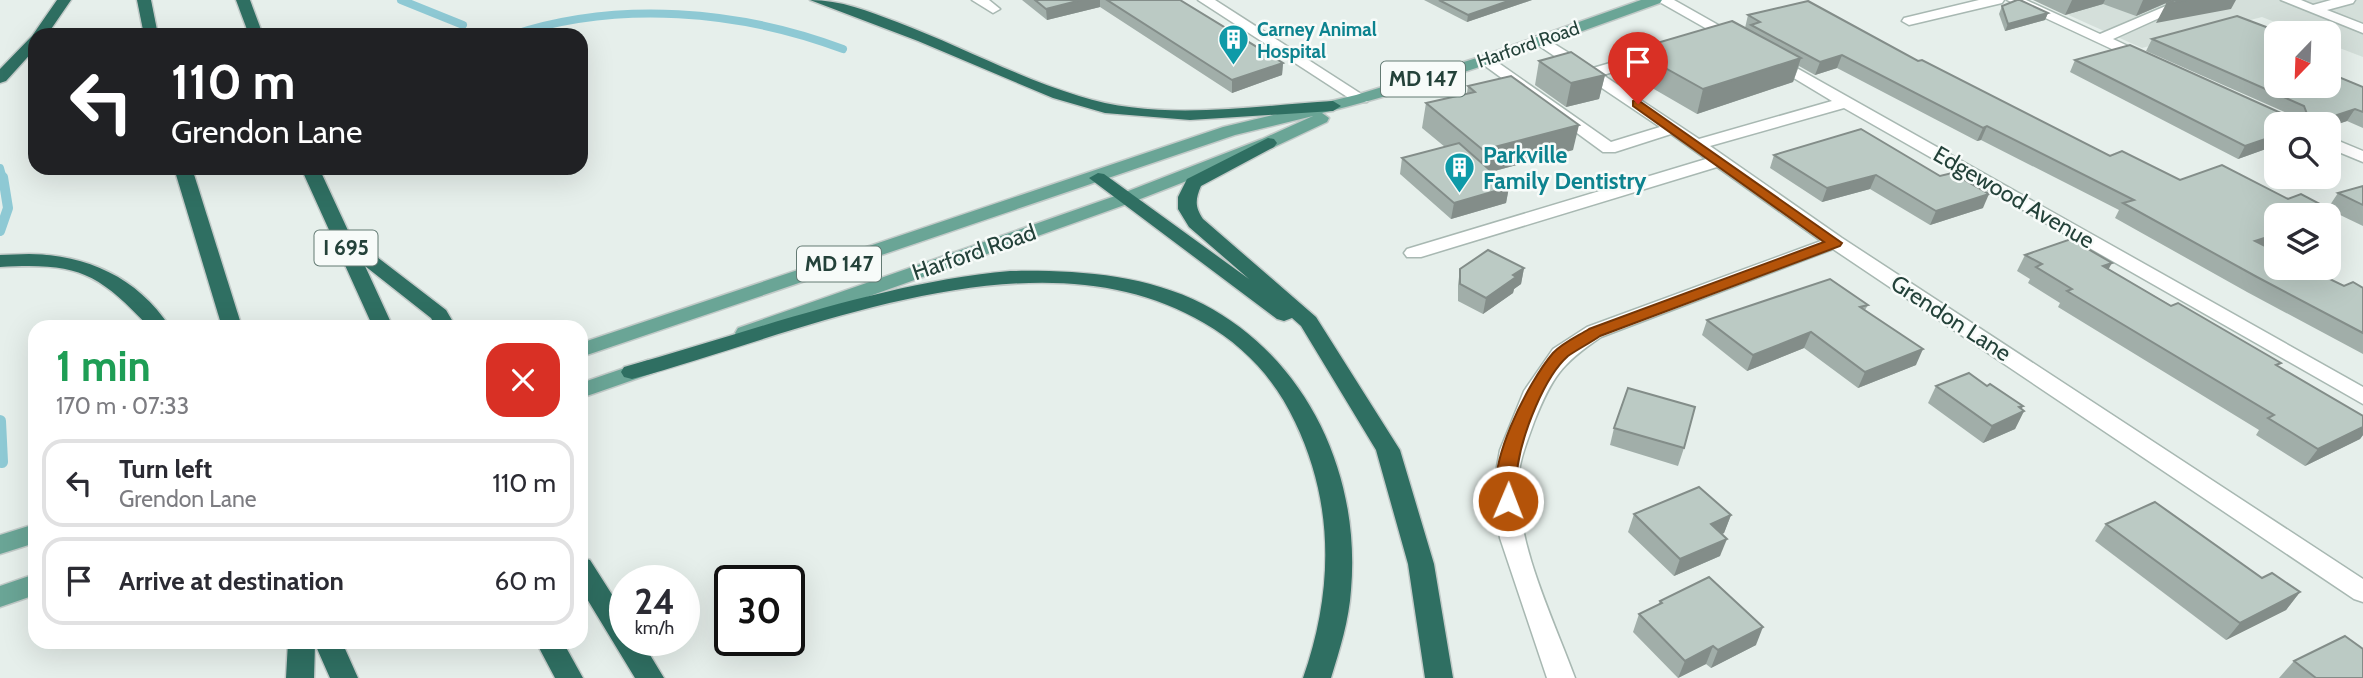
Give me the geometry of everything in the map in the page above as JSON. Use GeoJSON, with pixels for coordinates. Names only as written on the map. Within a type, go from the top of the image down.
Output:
{"type":"FeatureCollection","features":[{"type":"Feature","properties":{"kind":"highway"},"geometry":{"type":"LineString","coordinates":[[44,28],[64,0]]}},
{"type":"Feature","properties":{"kind":"highway"},"geometry":{"type":"LineString","coordinates":[[144,0],[150,28]]}},
{"type":"Feature","properties":{"kind":"highway"},"geometry":{"type":"LineString","coordinates":[[243,0],[253,28]]}},
{"type":"Feature","properties":{"kind":"highway"},"geometry":{"type":"LineString","coordinates":[[817,0],[905,29],[1063,97],[1104,108],[1148,115],[1189,117],[1333,106]]}},
{"type":"Feature","properties":{"kind":"highway"},"geometry":{"type":"LineString","coordinates":[[0,79],[28,48]]}},
{"type":"Feature","properties":{"kind":"highway"},"geometry":{"type":"LineString","coordinates":[[1268,143],[1193,183],[1187,197],[1187,209],[1196,223],[1309,321],[1388,450],[1421,564],[1439,678]]}},
{"type":"Feature","properties":{"kind":"highway"},"geometry":{"type":"LineString","coordinates":[[185,175],[230,320]]}},
{"type":"Feature","properties":{"kind":"highway","name":"I 695"},"geometry":{"type":"LineString","coordinates":[[313,175],[380,320]]}},
{"type":"Feature","properties":{"kind":"highway"},"geometry":{"type":"LineString","coordinates":[[1098,178],[1325,346]]}},
{"type":"Feature","properties":{"kind":"highway"},"geometry":{"type":"LineString","coordinates":[[342,239],[439,314],[442,320]]}},
{"type":"Feature","properties":{"kind":"highway"},"geometry":{"type":"LineString","coordinates":[[0,261],[57,261],[81,265],[113,281],[153,320]]}},
{"type":"Feature","properties":{"kind":"highway"},"geometry":{"type":"LineString","coordinates":[[632,372],[869,303],[942,286],[1010,277],[1075,278],[1123,284],[1173,299],[1211,315],[1268,359],[1290,388],[1310,425],[1324,464],[1340,534],[1339,590],[1331,642],[1317,678]]}},
{"type":"Feature","properties":{"kind":"highway"},"geometry":{"type":"LineString","coordinates":[[588,578],[650,678]]}},
{"type":"Feature","properties":{"kind":"highway"},"geometry":{"type":"LineString","coordinates":[[300,678],[302,649]]}},
{"type":"Feature","properties":{"kind":"highway"},"geometry":{"type":"LineString","coordinates":[[331,649],[344,678]]}},
{"type":"Feature","properties":{"kind":"highway"},"geometry":{"type":"LineString","coordinates":[[553,649],[569,678]]}},
{"type":"Feature","properties":{"kind":"main road","name":"Harford Road"},"geometry":{"type":"LineString","coordinates":[[588,349],[1098,178],[1228,131],[1361,99],[1485,60],[1655,0]]}},
{"type":"Feature","properties":{"kind":"main road","name":"Harford Road"},"geometry":{"type":"LineString","coordinates":[[588,388],[1124,199],[1268,143],[1361,99]]}},
{"type":"Feature","properties":{"kind":"main road"},"geometry":{"type":"LineString","coordinates":[[0,545],[28,535]]}},
{"type":"Feature","properties":{"kind":"main road"},"geometry":{"type":"LineString","coordinates":[[0,597],[28,587]]}},
{"type":"Feature","properties":{"kind":"street"},"geometry":{"type":"LineString","coordinates":[[979,0],[993,9]]}},
{"type":"Feature","properties":{"kind":"street"},"geometry":{"type":"LineString","coordinates":[[1205,0],[1361,99]]}},
{"type":"Feature","properties":{"kind":"street","name":"Edgewood Avenue"},"geometry":{"type":"LineString","coordinates":[[1663,0],[2363,397]]}},
{"type":"Feature","properties":{"kind":"street"},"geometry":{"type":"LineString","coordinates":[[1909,21],[1953,13],[1997,0]]}},
{"type":"Feature","properties":{"kind":"street"},"geometry":{"type":"LineString","coordinates":[[2014,0],[2164,68]]}},
{"type":"Feature","properties":{"kind":"street"},"geometry":{"type":"LineString","coordinates":[[2100,39],[2192,0]]}},
{"type":"Feature","properties":{"kind":"street"},"geometry":{"type":"LineString","coordinates":[[2288,0],[2363,29]]}},
{"type":"Feature","properties":{"kind":"street"},"geometry":{"type":"LineString","coordinates":[[2313,9],[2348,0]]}},
{"type":"Feature","properties":{"kind":"street"},"geometry":{"type":"LineString","coordinates":[[1699,42],[1726,35]]}},
{"type":"Feature","properties":{"kind":"street","name":"Grendon Lane"},"geometry":{"type":"LineString","coordinates":[[1540,40],[1673,128],[1835,243],[2363,592]]}},
{"type":"Feature","properties":{"kind":"street"},"geometry":{"type":"LineString","coordinates":[[1592,73],[1672,50]]}},
{"type":"Feature","properties":{"kind":"street"},"geometry":{"type":"LineString","coordinates":[[1485,60],[1609,148],[1673,128]]}},
{"type":"Feature","properties":{"kind":"street"},"geometry":{"type":"LineString","coordinates":[[1696,145],[1847,102]]}},
{"type":"Feature","properties":{"kind":"street"},"geometry":{"type":"LineString","coordinates":[[2341,147],[2363,157]]}},
{"type":"Feature","properties":{"kind":"street"},"geometry":{"type":"LineString","coordinates":[[1414,253],[1719,161]]}},
{"type":"Feature","properties":{"kind":"street"},"geometry":{"type":"LineString","coordinates":[[1561,678],[1512,538],[1506,482],[1512,450],[1524,413],[1541,380],[1560,354],[1594,332],[1835,243]]}},
{"type":"Feature","properties":{"kind":"shaded area"},"geometry":{"type":"Polygon","coordinates":[[[2035,0],[2363,0],[2363,57],[2342,49],[2342,21],[2272,21],[2262,17],[2142,48],[2035,0]]]}},
{"type":"Feature","properties":{"kind":"building"},"geometry":{"type":"Polygon","coordinates":[[[1035,0],[1081,0],[1046,9],[1035,0]]]}},
{"type":"Feature","properties":{"kind":"building"},"geometry":{"type":"Polygon","coordinates":[[[1107,0],[1180,0],[1283,63],[1232,80],[1107,0]]]}},
{"type":"Feature","properties":{"kind":"building"},"geometry":{"type":"Polygon","coordinates":[[[1439,0],[1511,0],[1468,15],[1439,0]]]}},
{"type":"Feature","properties":{"kind":"building"},"geometry":{"type":"Polygon","coordinates":[[[2017,0],[2048,13],[2008,24],[2002,6],[2017,0]]]}},
{"type":"Feature","properties":{"kind":"building"},"geometry":{"type":"Polygon","coordinates":[[[1808,1],[1918,61],[1922,60],[2110,156],[2122,151],[2180,180],[2222,165],[2264,189],[2288,199],[2301,194],[2318,203],[2264,203],[2264,238],[2255,241],[2264,246],[2264,280],[2332,280],[2344,286],[2353,282],[2363,288],[2363,333],[2257,277],[2123,203],[2134,200],[1987,126],[1983,128],[1842,55],[1820,62],[1751,25],[1760,22],[1748,15],[1808,1]]]}},
{"type":"Feature","properties":{"kind":"building"},"geometry":{"type":"Polygon","coordinates":[[[2237,16],[2264,26],[2264,88],[2152,39],[2237,16]]]}},
{"type":"Feature","properties":{"kind":"building"},"geometry":{"type":"Polygon","coordinates":[[[1732,21],[1801,58],[1703,89],[1633,50],[1732,21]]]}},
{"type":"Feature","properties":{"kind":"building"},"geometry":{"type":"Polygon","coordinates":[[[2130,45],[2279,112],[2264,112],[2264,139],[2245,146],[2075,60],[2130,45]]]}},
{"type":"Feature","properties":{"kind":"building"},"geometry":{"type":"Polygon","coordinates":[[[1571,52],[1605,75],[1571,83],[1539,61],[1571,52]]]}},
{"type":"Feature","properties":{"kind":"building"},"geometry":{"type":"Polygon","coordinates":[[[1511,76],[1579,125],[1483,150],[1426,103],[1475,92],[1468,86],[1511,76]]]}},
{"type":"Feature","properties":{"kind":"building"},"geometry":{"type":"Polygon","coordinates":[[[2342,78],[2363,87],[2363,112],[2355,109],[2341,114],[2306,112],[2304,106],[2286,98],[2342,98],[2342,78]]]}},
{"type":"Feature","properties":{"kind":"building"},"geometry":{"type":"Polygon","coordinates":[[[1861,129],[1940,176],[1952,173],[1989,194],[1936,211],[1876,175],[1827,188],[1774,155],[1861,129]]]}},
{"type":"Feature","properties":{"kind":"building"},"geometry":{"type":"Polygon","coordinates":[[[1459,143],[1509,187],[1454,203],[1402,158],[1459,143]]]}},
{"type":"Feature","properties":{"kind":"building"},"geometry":{"type":"Polygon","coordinates":[[[2363,186],[2363,205],[2338,193],[2363,186]]]}},
{"type":"Feature","properties":{"kind":"building"},"geometry":{"type":"Polygon","coordinates":[[[2071,239],[2112,263],[2103,266],[2171,306],[2178,303],[2281,363],[2276,365],[2363,416],[2363,427],[2318,449],[2268,418],[2274,415],[2067,291],[2072,289],[2036,267],[2042,264],[2025,255],[2071,239]]]}},
{"type":"Feature","properties":{"kind":"building"},"geometry":{"type":"Polygon","coordinates":[[[1488,250],[1524,268],[1513,275],[1516,277],[1486,298],[1460,284],[1460,269],[1488,250]]]}},
{"type":"Feature","properties":{"kind":"building"},"geometry":{"type":"Polygon","coordinates":[[[1830,279],[1868,305],[1860,307],[1923,349],[1865,372],[1811,332],[1753,355],[1707,320],[1830,279]]]}},
{"type":"Feature","properties":{"kind":"building"},"geometry":{"type":"Polygon","coordinates":[[[1969,373],[2023,406],[2019,407],[2024,411],[1992,426],[1936,386],[1969,373]]]}},
{"type":"Feature","properties":{"kind":"building"},"geometry":{"type":"Polygon","coordinates":[[[1628,388],[1695,407],[1684,448],[1614,428],[1628,388]]]}},
{"type":"Feature","properties":{"kind":"building"},"geometry":{"type":"Polygon","coordinates":[[[1699,487],[1731,515],[1711,524],[1727,539],[1680,559],[1634,514],[1699,487]]]}},
{"type":"Feature","properties":{"kind":"building"},"geometry":{"type":"Polygon","coordinates":[[[2155,502],[2262,578],[2272,573],[2300,592],[2240,623],[2106,524],[2155,502]]]}},
{"type":"Feature","properties":{"kind":"building"},"geometry":{"type":"Polygon","coordinates":[[[1709,577],[1763,627],[1718,650],[1713,646],[1685,661],[1639,614],[1709,577]]]}},
{"type":"Feature","properties":{"kind":"building"},"geometry":{"type":"Polygon","coordinates":[[[2345,636],[2363,649],[2363,678],[2316,678],[2294,661],[2345,636]]]}},
{"type":"Feature","properties":{"kind":"waterway"},"geometry":{"type":"LineString","coordinates":[[401,0],[463,25]]}},
{"type":"Feature","properties":{"kind":"waterway"},"geometry":{"type":"LineString","coordinates":[[537,28],[594,17],[678,14],[762,25],[843,49]]}},
{"type":"Feature","properties":{"kind":"waterway"},"geometry":{"type":"LineString","coordinates":[[0,168],[3,179]]}},
{"type":"Feature","properties":{"kind":"waterway"},"geometry":{"type":"LineString","coordinates":[[0,231],[8,208],[3,177]]}},
{"type":"Feature","properties":{"kind":"waterway"},"geometry":{"type":"LineString","coordinates":[[0,421],[2,462]]}},
{"type":"Feature","properties":{"kind":"place","name":"Carney Animal Hospital"},"geometry":{"type":"Point","coordinates":[1234,67]}},
{"type":"Feature","properties":{"kind":"place","name":"Parkville Family Dentistry"},"geometry":{"type":"Point","coordinates":[1460,195]}},
{"type":"Feature","properties":{"kind":"route"},"geometry":{"type":"LineString","coordinates":[[1508,501],[1506,482],[1512,450],[1524,413],[1560,354],[1594,332],[1835,243],[1638,104]]}}]}
